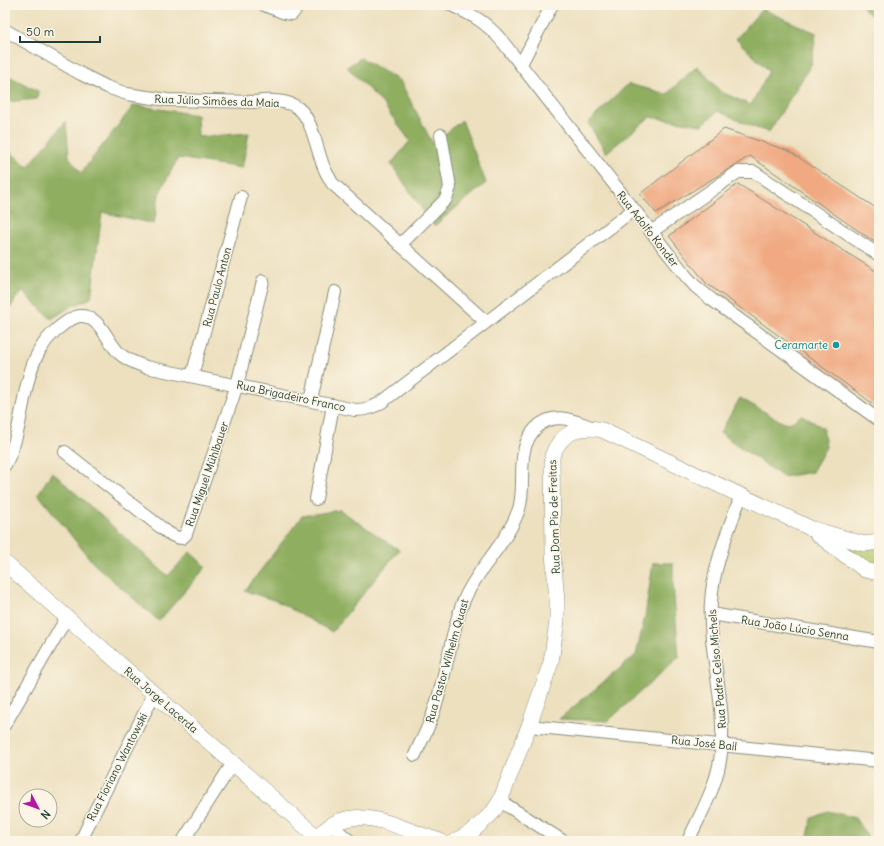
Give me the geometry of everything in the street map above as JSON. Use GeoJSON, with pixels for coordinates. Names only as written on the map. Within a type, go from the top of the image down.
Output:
{"type":"FeatureCollection","features":[{"type":"Feature","properties":{"kind":"main road"},"geometry":{"type":"LineString","coordinates":[[592,427],[616,436],[810,528],[864,544],[879,542]]}},
{"type":"Feature","properties":{"kind":"main road","name":"Rua Dom Pio de Freitas"},"geometry":{"type":"LineString","coordinates":[[456,841],[474,830],[493,812],[500,801],[529,726],[551,662],[557,622],[556,579],[553,553],[552,456],[555,448],[562,439],[571,432],[581,428],[592,427]]}},
{"type":"Feature","properties":{"kind":"main road"},"geometry":{"type":"LineString","coordinates":[[810,528],[849,559],[872,571],[879,584]]}},
{"type":"Feature","properties":{"kind":"main road","name":"Rua Jorge Lacerda"},"geometry":{"type":"LineString","coordinates":[[5,563],[233,763],[315,839]]}},
{"type":"Feature","properties":{"kind":"main road"},"geometry":{"type":"LineString","coordinates":[[315,839],[331,825],[346,819],[364,818],[380,820],[427,838],[440,841]]}},
{"type":"Feature","properties":{"kind":"street"},"geometry":{"type":"LineString","coordinates":[[264,5],[292,14],[299,5]]}},
{"type":"Feature","properties":{"kind":"street","name":"Rua Adolfo Konder"},"geometry":{"type":"LineString","coordinates":[[451,5],[476,17],[497,35],[633,210],[686,276],[704,294],[879,420]]}},
{"type":"Feature","properties":{"kind":"street"},"geometry":{"type":"LineString","coordinates":[[521,64],[552,5]]}},
{"type":"Feature","properties":{"kind":"street","name":"Rua Júlio Simões da Maia"},"geometry":{"type":"LineString","coordinates":[[5,30],[81,74],[107,87],[127,94],[167,100],[256,102],[268,100],[287,103],[298,108],[306,118],[312,130],[325,170],[332,183],[486,322]]}},
{"type":"Feature","properties":{"kind":"street"},"geometry":{"type":"LineString","coordinates":[[400,245],[446,199],[450,188],[441,135]]}},
{"type":"Feature","properties":{"kind":"street"},"geometry":{"type":"LineString","coordinates":[[651,232],[738,172],[754,172],[879,255]]}},
{"type":"Feature","properties":{"kind":"street","name":"Rua Paulo Anton"},"geometry":{"type":"LineString","coordinates":[[192,376],[241,197]]}},
{"type":"Feature","properties":{"kind":"street","name":"Rua Brigadeiro Franco"},"geometry":{"type":"LineString","coordinates":[[5,465],[16,437],[33,360],[48,337],[61,325],[74,317],[86,316],[92,319],[120,354],[127,359],[146,367],[355,410],[363,410],[376,406],[633,210]]}},
{"type":"Feature","properties":{"kind":"street"},"geometry":{"type":"LineString","coordinates":[[237,385],[264,281]]}},
{"type":"Feature","properties":{"kind":"street"},"geometry":{"type":"LineString","coordinates":[[311,400],[335,292]]}},
{"type":"Feature","properties":{"kind":"street","name":"Rua Miguel Mühlbauer"},"geometry":{"type":"LineString","coordinates":[[65,452],[167,532],[178,538],[182,538],[186,534],[237,385]]}},
{"type":"Feature","properties":{"kind":"street"},"geometry":{"type":"LineString","coordinates":[[316,500],[333,405]]}},
{"type":"Feature","properties":{"kind":"street","name":"Rua Pastor Wilhelm Quast"},"geometry":{"type":"LineString","coordinates":[[415,755],[434,712],[464,599],[509,531],[519,509],[522,493],[523,454],[528,439],[540,424],[554,418],[570,419],[592,427]]}},
{"type":"Feature","properties":{"kind":"street","name":"Rua Padre Celso Michels"},"geometry":{"type":"LineString","coordinates":[[688,841],[714,783],[720,763],[722,726],[710,614],[712,588],[717,565],[741,495]]}},
{"type":"Feature","properties":{"kind":"street","name":"Rua João Lúcio Senna"},"geometry":{"type":"LineString","coordinates":[[710,614],[879,642]]}},
{"type":"Feature","properties":{"kind":"street"},"geometry":{"type":"LineString","coordinates":[[5,724],[67,617]]}},
{"type":"Feature","properties":{"kind":"street","name":"Rua Floriano Wantowski"},"geometry":{"type":"LineString","coordinates":[[81,841],[154,694]]}},
{"type":"Feature","properties":{"kind":"street","name":"Rua José Bail"},"geometry":{"type":"LineString","coordinates":[[529,726],[722,744],[879,761]]}},
{"type":"Feature","properties":{"kind":"street"},"geometry":{"type":"LineString","coordinates":[[183,841],[233,763]]}},
{"type":"Feature","properties":{"kind":"street"},"geometry":{"type":"LineString","coordinates":[[500,801],[563,841]]}},
{"type":"Feature","properties":{"kind":"street"},"geometry":{"type":"LineString","coordinates":[[331,825],[350,841]]}},
{"type":"Feature","properties":{"kind":"green space"},"geometry":{"type":"Polygon","coordinates":[[[862,5],[879,5],[879,20],[866,11],[862,5]]]}},
{"type":"Feature","properties":{"kind":"green space"},"geometry":{"type":"Polygon","coordinates":[[[762,9],[816,33],[811,65],[769,132],[756,128],[718,111],[702,125],[650,117],[606,153],[588,123],[628,84],[667,94],[697,66],[721,92],[751,105],[769,71],[736,39],[762,9]]]}},
{"type":"Feature","properties":{"kind":"green space"},"geometry":{"type":"Polygon","coordinates":[[[361,58],[400,81],[433,144],[462,120],[486,183],[434,226],[391,164],[410,141],[383,104],[347,67],[361,58]]]}},
{"type":"Feature","properties":{"kind":"green space"},"geometry":{"type":"Polygon","coordinates":[[[5,74],[38,91],[37,99],[5,102],[5,74]]]}},
{"type":"Feature","properties":{"kind":"green space"},"geometry":{"type":"Polygon","coordinates":[[[134,105],[197,115],[198,137],[249,133],[242,168],[178,158],[159,194],[154,224],[102,212],[91,298],[72,306],[51,319],[23,292],[16,298],[5,319],[5,144],[8,150],[28,167],[66,121],[69,157],[81,173],[134,105]]]}},
{"type":"Feature","properties":{"kind":"green space"},"geometry":{"type":"Polygon","coordinates":[[[740,398],[784,423],[792,422],[802,415],[823,428],[826,447],[812,472],[783,477],[720,433],[740,398]]]}},
{"type":"Feature","properties":{"kind":"green space"},"geometry":{"type":"Polygon","coordinates":[[[52,472],[168,576],[190,552],[206,567],[159,621],[94,564],[38,494],[52,472]]]}},
{"type":"Feature","properties":{"kind":"green space"},"geometry":{"type":"Polygon","coordinates":[[[340,510],[399,550],[332,632],[277,601],[245,591],[302,516],[340,510]]]}},
{"type":"Feature","properties":{"kind":"green space"},"geometry":{"type":"Polygon","coordinates":[[[834,538],[878,549],[879,567],[861,559],[834,538]]]}},
{"type":"Feature","properties":{"kind":"green space"},"geometry":{"type":"Polygon","coordinates":[[[653,563],[673,563],[673,584],[679,657],[608,721],[559,719],[636,655],[645,617],[653,563]]]}},
{"type":"Feature","properties":{"kind":"green space"},"geometry":{"type":"Polygon","coordinates":[[[827,811],[855,818],[870,841],[807,841],[812,817],[827,811]]]}},
{"type":"Feature","properties":{"kind":"building"},"geometry":{"type":"Polygon","coordinates":[[[724,129],[789,151],[879,210],[879,245],[750,156],[656,213],[640,194],[724,129]]]}},
{"type":"Feature","properties":{"kind":"building","name":"Ceramarte"},"geometry":{"type":"Polygon","coordinates":[[[738,184],[879,273],[879,408],[706,283],[669,236],[738,184]]]}},
{"type":"Feature","properties":{"kind":"place","name":"Ceramarte"},"geometry":{"type":"Point","coordinates":[836,345]}}]}
